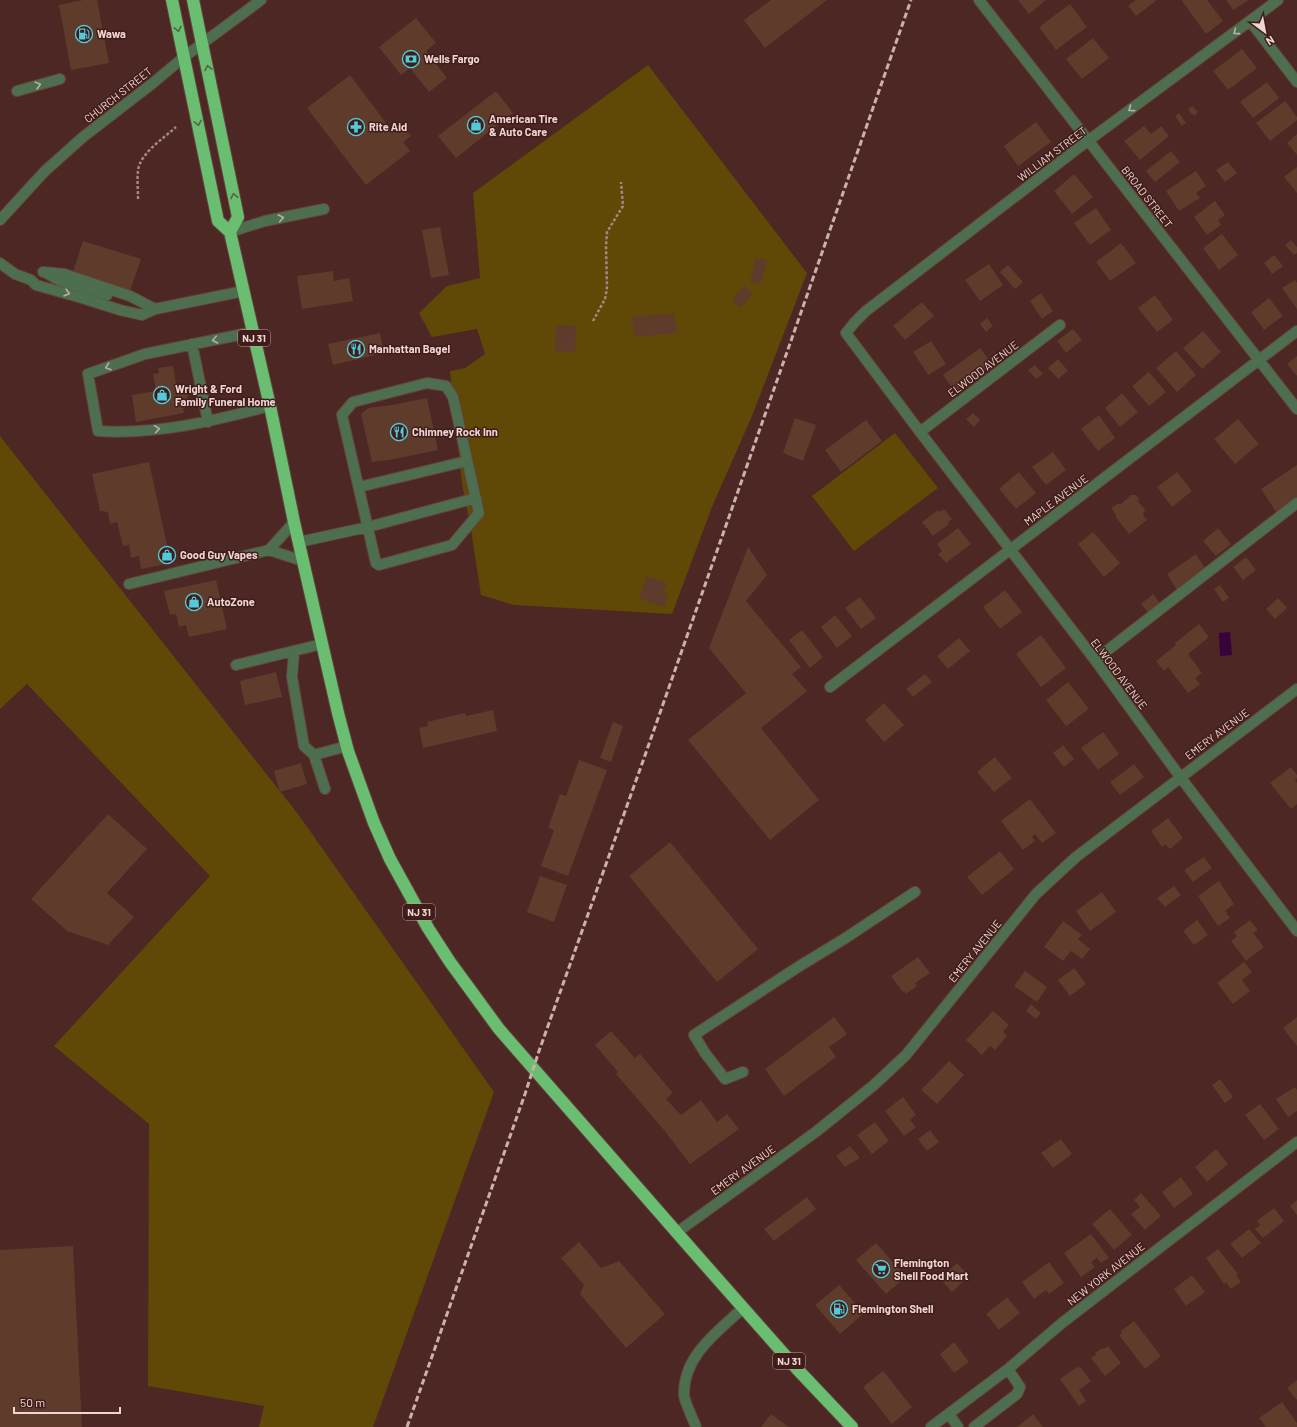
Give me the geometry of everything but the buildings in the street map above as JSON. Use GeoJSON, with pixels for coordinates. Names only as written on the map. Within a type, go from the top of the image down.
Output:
{"type":"FeatureCollection","features":[{"type":"Feature","properties":{"kind":"highway","name":"NJ 31"},"geometry":{"type":"LineString","coordinates":[[172,0],[218,221],[230,232],[270,406],[294,522],[332,690],[347,746],[374,823],[390,859],[424,922],[450,962],[499,1029],[676,1233],[798,1370],[852,1427]]}},
{"type":"Feature","properties":{"kind":"highway"},"geometry":{"type":"LineString","coordinates":[[193,0],[238,217],[230,232]]}},
{"type":"Feature","properties":{"kind":"street","name":"CHURCH STREET"},"geometry":{"type":"LineString","coordinates":[[0,220],[45,171],[83,136],[153,83],[184,57],[261,0]]}},
{"type":"Feature","properties":{"kind":"street","name":"BROAD STREET"},"geometry":{"type":"LineString","coordinates":[[979,0],[1297,409]]}},
{"type":"Feature","properties":{"kind":"street","name":"WILLIAM STREET"},"geometry":{"type":"LineString","coordinates":[[846,333],[866,312],[1088,141],[1278,0]]}},
{"type":"Feature","properties":{"kind":"street"},"geometry":{"type":"LineString","coordinates":[[1250,21],[1297,82]]}},
{"type":"Feature","properties":{"kind":"street"},"geometry":{"type":"LineString","coordinates":[[17,91],[60,79]]}},
{"type":"Feature","properties":{"kind":"street"},"geometry":{"type":"LineString","coordinates":[[230,232],[265,221],[324,209]]}},
{"type":"Feature","properties":{"kind":"street"},"geometry":{"type":"LineString","coordinates":[[0,263],[15,274],[31,280],[36,285],[142,315],[154,309],[244,291]]}},
{"type":"Feature","properties":{"kind":"street"},"geometry":{"type":"LineString","coordinates":[[43,272],[60,281],[154,309]]}},
{"type":"Feature","properties":{"kind":"street","name":"ELWOOD AVENUE"},"geometry":{"type":"LineString","coordinates":[[920,432],[1060,325]]}},
{"type":"Feature","properties":{"kind":"street","name":"MAPLE AVENUE"},"geometry":{"type":"LineString","coordinates":[[830,687],[1297,331]]}},
{"type":"Feature","properties":{"kind":"street"},"geometry":{"type":"LineString","coordinates":[[253,332],[145,354],[88,374],[98,431],[138,432],[208,422],[270,406]]}},
{"type":"Feature","properties":{"kind":"street","name":"ELWOOD AVENUE"},"geometry":{"type":"LineString","coordinates":[[846,333],[1095,660],[1181,778],[1297,931]]}},
{"type":"Feature","properties":{"kind":"street"},"geometry":{"type":"LineString","coordinates":[[192,344],[208,422]]}},
{"type":"Feature","properties":{"kind":"street"},"geometry":{"type":"LineString","coordinates":[[427,383],[446,386],[453,398],[468,461],[479,513],[452,545],[379,565],[376,563],[342,415],[353,402],[427,383]]}},
{"type":"Feature","properties":{"kind":"street"},"geometry":{"type":"LineString","coordinates":[[359,487],[468,461]]}},
{"type":"Feature","properties":{"kind":"street"},"geometry":{"type":"LineString","coordinates":[[299,542],[368,527],[476,498]]}},
{"type":"Feature","properties":{"kind":"street"},"geometry":{"type":"LineString","coordinates":[[1095,660],[1297,503]]}},
{"type":"Feature","properties":{"kind":"street"},"geometry":{"type":"LineString","coordinates":[[269,550],[294,522]]}},
{"type":"Feature","properties":{"kind":"street"},"geometry":{"type":"LineString","coordinates":[[129,584],[269,550],[303,561]]}},
{"type":"Feature","properties":{"kind":"street"},"geometry":{"type":"LineString","coordinates":[[236,665],[322,644]]}},
{"type":"Feature","properties":{"kind":"street"},"geometry":{"type":"LineString","coordinates":[[294,651],[292,677],[302,739],[304,746],[314,755],[325,789]]}},
{"type":"Feature","properties":{"kind":"street","name":"EMERY AVENUE"},"geometry":{"type":"LineString","coordinates":[[676,1233],[816,1131],[874,1085],[906,1055],[1036,894],[1076,857],[1297,689]]}},
{"type":"Feature","properties":{"kind":"street"},"geometry":{"type":"LineString","coordinates":[[314,755],[347,746]]}},
{"type":"Feature","properties":{"kind":"street"},"geometry":{"type":"LineString","coordinates":[[743,1072],[725,1079],[705,1053],[694,1035],[798,967],[844,940],[915,892]]}},
{"type":"Feature","properties":{"kind":"street","name":"NEW YORK AVENUE"},"geometry":{"type":"LineString","coordinates":[[931,1427],[1008,1369],[1062,1324],[1297,1142]]}},
{"type":"Feature","properties":{"kind":"street"},"geometry":{"type":"LineString","coordinates":[[696,1427],[684,1396],[687,1375],[701,1348],[743,1308]]}},
{"type":"Feature","properties":{"kind":"street"},"geometry":{"type":"LineString","coordinates":[[974,1427],[1017,1394],[1020,1387],[1008,1369]]}},
{"type":"Feature","properties":{"kind":"street"},"geometry":{"type":"LineString","coordinates":[[949,1414],[958,1427]]}},
{"type":"Feature","properties":{"kind":"path"},"geometry":{"type":"LineString","coordinates":[[138,199],[138,169],[141,161],[147,152],[176,127]]}},
{"type":"Feature","properties":{"kind":"path"},"geometry":{"type":"LineString","coordinates":[[593,321],[605,299],[607,288],[607,232],[623,206],[621,182]]}},
{"type":"Feature","properties":{"kind":"shaded area"},"geometry":{"type":"Polygon","coordinates":[[[648,65],[807,273],[752,416],[712,507],[672,614],[514,605],[481,595],[462,484],[450,371],[465,368],[485,354],[477,329],[432,337],[419,313],[447,286],[480,278],[473,193],[648,65]]]}},
{"type":"Feature","properties":{"kind":"shaded area"},"geometry":{"type":"Polygon","coordinates":[[[895,433],[938,488],[854,551],[812,496],[895,433]]]}},
{"type":"Feature","properties":{"kind":"shaded area"},"geometry":{"type":"Polygon","coordinates":[[[0,436],[298,814],[494,1092],[373,1427],[259,1427],[264,1406],[148,1386],[149,1124],[54,1046],[210,876],[27,684],[0,709],[0,436]]]}},
{"type":"Feature","properties":{"kind":"shaded area"},"geometry":{"type":"Polygon","coordinates":[[[1230,632],[1232,655],[1220,656],[1219,633],[1230,632]]]}},
{"type":"Feature","properties":{"kind":"railway"},"geometry":{"type":"LineString","coordinates":[[407,1427],[911,0]]}},
{"type":"Feature","properties":{"kind":"place","name":"Wawa"},"geometry":{"type":"Point","coordinates":[84,34]}},
{"type":"Feature","properties":{"kind":"place","name":"Wells Fargo"},"geometry":{"type":"Point","coordinates":[411,59]}},
{"type":"Feature","properties":{"kind":"place","name":"American Tire & Auto Care"},"geometry":{"type":"Point","coordinates":[476,125]}},
{"type":"Feature","properties":{"kind":"place","name":"Rite Aid"},"geometry":{"type":"Point","coordinates":[356,127]}},
{"type":"Feature","properties":{"kind":"place","name":"Manhattan Bagel"},"geometry":{"type":"Point","coordinates":[356,349]}},
{"type":"Feature","properties":{"kind":"place","name":"Wright & Ford Family Funeral Home"},"geometry":{"type":"Point","coordinates":[162,395]}},
{"type":"Feature","properties":{"kind":"place","name":"Chimney Rock Inn"},"geometry":{"type":"Point","coordinates":[399,432]}},
{"type":"Feature","properties":{"kind":"place","name":"Good Guy Vapes"},"geometry":{"type":"Point","coordinates":[167,555]}},
{"type":"Feature","properties":{"kind":"place","name":"AutoZone"},"geometry":{"type":"Point","coordinates":[194,602]}},
{"type":"Feature","properties":{"kind":"place","name":"Flemington Shell Food Mart"},"geometry":{"type":"Point","coordinates":[881,1269]}},
{"type":"Feature","properties":{"kind":"place","name":"Flemington Shell"},"geometry":{"type":"Point","coordinates":[839,1309]}}]}
